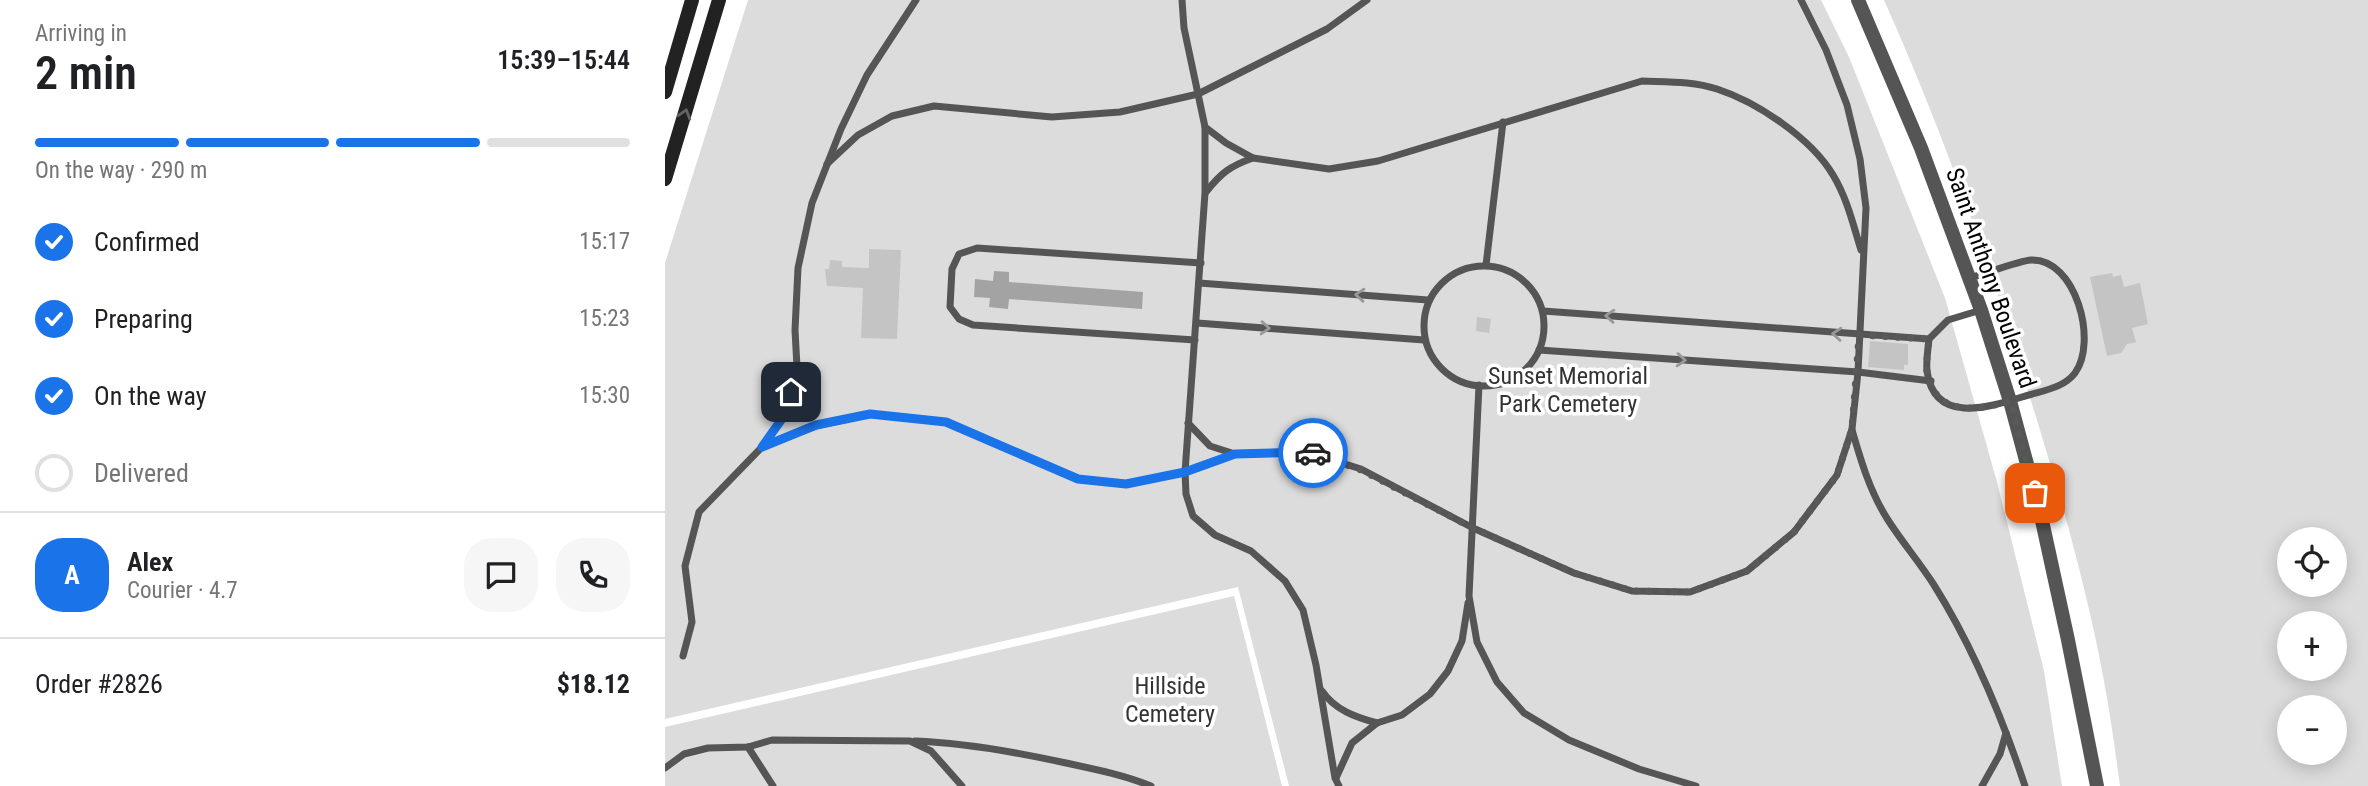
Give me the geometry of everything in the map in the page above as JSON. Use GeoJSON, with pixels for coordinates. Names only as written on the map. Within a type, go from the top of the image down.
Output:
{"type":"FeatureCollection","features":[{"type":"Feature","properties":{"kind":"main road"},"geometry":{"type":"LineString","coordinates":[[665,93],[692,0]]}},
{"type":"Feature","properties":{"kind":"main road"},"geometry":{"type":"LineString","coordinates":[[665,179],[719,0]]}},
{"type":"Feature","properties":{"kind":"street","name":"Saint Anthony Boulevard"},"geometry":{"type":"LineString","coordinates":[[1858,0],[1921,148],[1981,310],[2010,401],[2041,516],[2097,786]]}},
{"type":"Feature","properties":{"kind":"lane"},"geometry":{"type":"LineString","coordinates":[[683,656],[692,622],[685,566],[699,512],[762,447],[784,416],[797,368],[795,330],[798,268],[812,203],[867,75],[916,0]]}},
{"type":"Feature","properties":{"kind":"lane"},"geometry":{"type":"LineString","coordinates":[[1182,0],[1184,28],[1205,127],[1205,193],[1188,423],[1186,494],[1193,516],[1215,535],[1251,551],[1285,581],[1303,610],[1337,782]]}},
{"type":"Feature","properties":{"kind":"lane"},"geometry":{"type":"LineString","coordinates":[[827,164],[858,135],[892,116],[935,106],[1052,117],[1120,112],[1198,94],[1327,29],[1367,0]]}},
{"type":"Feature","properties":{"kind":"lane"},"geometry":{"type":"LineString","coordinates":[[762,447],[816,425],[870,414],[946,422],[1078,479],[1126,484],[1185,472],[1235,454],[1307,452],[1361,470],[1473,528],[1574,573],[1632,591],[1690,592],[1747,571],[1794,532],[1837,475],[1852,429],[1858,372],[1866,208],[1860,159],[1847,105],[1826,50],[1801,0]]}},
{"type":"Feature","properties":{"kind":"lane"},"geometry":{"type":"LineString","coordinates":[[1205,127],[1226,144],[1253,158],[1329,169],[1378,161],[1642,81],[1680,82],[1717,89],[1756,106],[1799,136],[1832,172],[1847,202],[1863,258]]}},
{"type":"Feature","properties":{"kind":"lane"},"geometry":{"type":"LineString","coordinates":[[1486,265],[1503,122]]}},
{"type":"Feature","properties":{"kind":"lane"},"geometry":{"type":"LineString","coordinates":[[1205,193],[1221,173],[1237,163],[1253,158]]}},
{"type":"Feature","properties":{"kind":"lane"},"geometry":{"type":"LineString","coordinates":[[1195,340],[973,325],[959,319],[950,307],[952,269],[959,254],[977,248],[1201,263]]}},
{"type":"Feature","properties":{"kind":"lane"},"geometry":{"type":"LineString","coordinates":[[1969,278],[2032,260],[2043,263],[2063,276],[2077,299],[2085,333],[2085,349],[2075,372],[2060,385],[2010,401],[1986,408],[1955,408],[1935,394],[1927,371],[1929,339],[1948,320],[1981,310]]}},
{"type":"Feature","properties":{"kind":"lane"},"geometry":{"type":"LineString","coordinates":[[1486,265],[1498,267],[1522,278],[1540,301],[1543,311],[1544,333],[1539,351],[1527,368],[1512,380],[1492,386],[1467,384],[1441,370],[1424,340],[1423,322],[1428,300],[1439,284],[1455,272],[1472,266],[1486,265]]}},
{"type":"Feature","properties":{"kind":"lane"},"geometry":{"type":"LineString","coordinates":[[1199,283],[1428,300]]}},
{"type":"Feature","properties":{"kind":"lane"},"geometry":{"type":"LineString","coordinates":[[1543,311],[1929,339]]}},
{"type":"Feature","properties":{"kind":"lane"},"geometry":{"type":"LineString","coordinates":[[1197,323],[1424,340]]}},
{"type":"Feature","properties":{"kind":"lane"},"geometry":{"type":"LineString","coordinates":[[1539,351],[1858,372],[1931,382]]}},
{"type":"Feature","properties":{"kind":"lane"},"geometry":{"type":"LineString","coordinates":[[1337,782],[1352,743],[1377,723],[1402,715],[1430,694],[1448,671],[1461,642],[1469,596],[1479,385]]}},
{"type":"Feature","properties":{"kind":"lane"},"geometry":{"type":"LineString","coordinates":[[1188,423],[1210,446],[1235,454]]}},
{"type":"Feature","properties":{"kind":"lane"},"geometry":{"type":"LineString","coordinates":[[1852,429],[1863,470],[1886,517],[1935,586],[1975,661],[2006,730],[2025,786]]}},
{"type":"Feature","properties":{"kind":"lane"},"geometry":{"type":"LineString","coordinates":[[1469,596],[1477,642],[1497,682],[1524,713],[1569,740],[1604,755],[1696,786]]}},
{"type":"Feature","properties":{"kind":"lane"},"geometry":{"type":"LineString","coordinates":[[1319,687],[1329,702],[1354,717],[1377,723]]}},
{"type":"Feature","properties":{"kind":"lane"},"geometry":{"type":"LineString","coordinates":[[1982,786],[2000,754],[2006,730]]}},
{"type":"Feature","properties":{"kind":"lane"},"geometry":{"type":"LineString","coordinates":[[665,768],[684,754],[708,748],[748,747],[772,740],[947,742],[1000,749],[1080,766],[1150,786]]}},
{"type":"Feature","properties":{"kind":"lane"},"geometry":{"type":"LineString","coordinates":[[910,741],[931,751],[962,786]]}},
{"type":"Feature","properties":{"kind":"lane"},"geometry":{"type":"LineString","coordinates":[[748,747],[773,786]]}},
{"type":"Feature","properties":{"kind":"green space","name":"Sunset Memorial Park Cemetery"},"geometry":{"type":"Polygon","coordinates":[[[748,0],[1821,0],[1849,57],[1945,298],[1997,482],[2044,671],[2062,786],[1289,786],[1238,587],[665,719],[665,263],[748,0]]]}},
{"type":"Feature","properties":{"kind":"green space"},"geometry":{"type":"Polygon","coordinates":[[[1884,0],[2368,0],[2368,786],[2120,786],[2108,703],[2094,634],[2051,466],[1984,256],[1937,127],[1884,0]]]}},
{"type":"Feature","properties":{"kind":"green space","name":"Hillside Cemetery"},"geometry":{"type":"Polygon","coordinates":[[[1234,596],[1282,786],[665,786],[665,727],[1234,596]]]}},
{"type":"Feature","properties":{"kind":"shaded area"},"geometry":{"type":"Polygon","coordinates":[[[994,271],[1009,272],[1009,282],[1143,292],[1142,309],[1009,299],[1008,309],[989,307],[990,298],[974,297],[975,279],[993,281],[994,271]]]}},
{"type":"Feature","properties":{"kind":"building"},"geometry":{"type":"Polygon","coordinates":[[[869,249],[901,250],[897,339],[861,338],[863,288],[827,286],[825,269],[829,269],[830,260],[842,261],[842,267],[869,268],[869,249]]]}},
{"type":"Feature","properties":{"kind":"building"},"geometry":{"type":"Polygon","coordinates":[[[2112,273],[2113,277],[2121,275],[2124,287],[2140,283],[2148,324],[2132,328],[2136,342],[2127,344],[2121,353],[2107,356],[2090,277],[2112,273]]]}},
{"type":"Feature","properties":{"kind":"building"},"geometry":{"type":"Polygon","coordinates":[[[1477,317],[1491,319],[1489,333],[1476,331],[1477,317]]]}},
{"type":"Feature","properties":{"kind":"building"},"geometry":{"type":"Polygon","coordinates":[[[1870,341],[1908,344],[1908,365],[1904,365],[1904,370],[1868,367],[1870,341]]]}},
{"type":"Feature","properties":{"kind":"way so far"},"geometry":{"type":"LineString","coordinates":[[1313,453],[1361,470],[1473,528],[1574,573],[1632,591],[1690,592],[1747,571],[1794,532],[1837,475],[1852,429],[1859,335],[1929,339],[1927,371],[1935,394],[1955,408],[1986,408],[2010,401],[2035,493]]}},
{"type":"Feature","properties":{"kind":"route"},"geometry":{"type":"LineString","coordinates":[[791,392],[784,416],[762,447],[816,425],[870,414],[946,422],[1078,479],[1126,484],[1185,472],[1235,454],[1313,453]]}}]}
